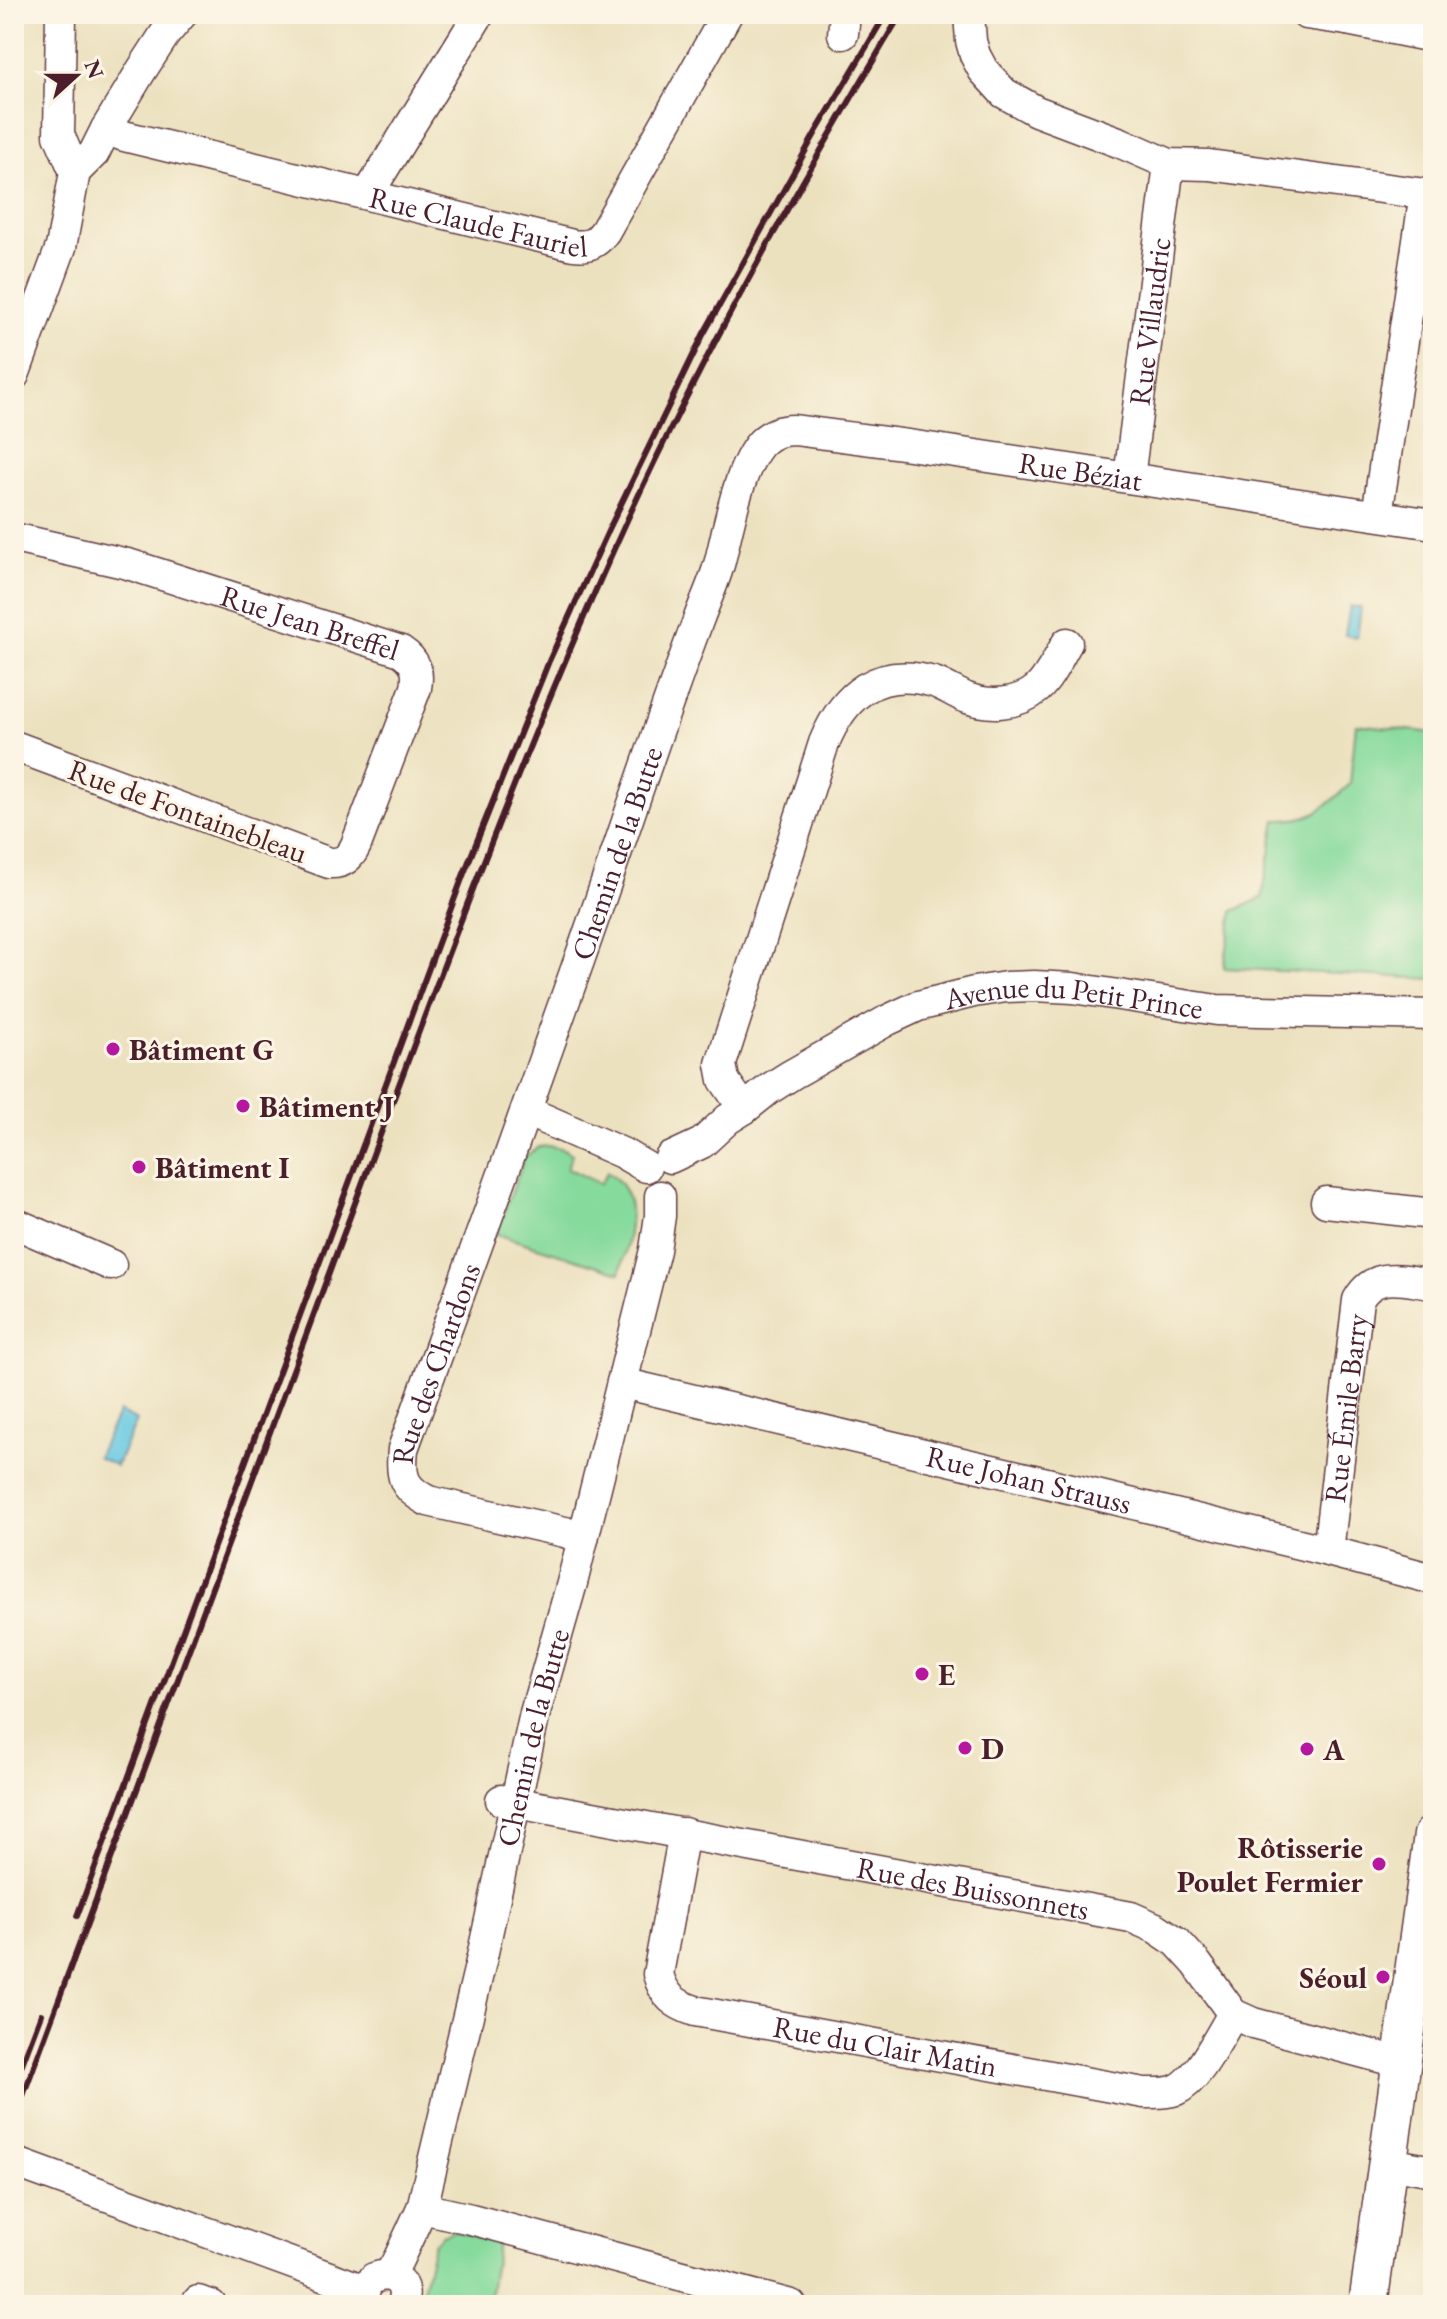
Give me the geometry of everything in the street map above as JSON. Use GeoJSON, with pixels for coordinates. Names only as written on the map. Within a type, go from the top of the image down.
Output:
{"type":"FeatureCollection","features":[{"type":"Feature","properties":{"kind":"main road"},"geometry":{"type":"LineString","coordinates":[[1368,2305],[1433,1835]]}},
{"type":"Feature","properties":{"kind":"street"},"geometry":{"type":"LineString","coordinates":[[14,375],[61,247],[75,172],[59,135],[61,14]]}},
{"type":"Feature","properties":{"kind":"street"},"geometry":{"type":"LineString","coordinates":[[75,172],[94,153],[165,34],[182,14]]}},
{"type":"Feature","properties":{"kind":"street"},"geometry":{"type":"LineString","coordinates":[[368,194],[479,14]]}},
{"type":"Feature","properties":{"kind":"street","name":"Rue Claude Fauriel"},"geometry":{"type":"LineString","coordinates":[[106,129],[124,136],[573,245],[591,245],[605,231],[727,14]]}},
{"type":"Feature","properties":{"kind":"street"},"geometry":{"type":"LineString","coordinates":[[969,14],[975,55],[983,70],[1004,93],[1036,111],[1169,164],[1209,165],[1429,195],[1377,515]]}},
{"type":"Feature","properties":{"kind":"street"},"geometry":{"type":"LineString","coordinates":[[1306,14],[1347,17],[1433,37]]}},
{"type":"Feature","properties":{"kind":"street","name":"Rue Villaudric"},"geometry":{"type":"LineString","coordinates":[[1129,478],[1169,164]]}},
{"type":"Feature","properties":{"kind":"street","name":"Rue Béziat"},"geometry":{"type":"LineString","coordinates":[[746,470],[753,453],[771,434],[794,430],[1433,524]]}},
{"type":"Feature","properties":{"kind":"street","name":"Chemin de la Butte"},"geometry":{"type":"LineString","coordinates":[[526,1111],[719,563],[746,470]]}},
{"type":"Feature","properties":{"kind":"street","name":"Rue Jean Breffel"},"geometry":{"type":"LineString","coordinates":[[14,538],[128,564],[401,651],[410,657],[416,666],[416,688],[356,845]]}},
{"type":"Feature","properties":{"kind":"street"},"geometry":{"type":"LineString","coordinates":[[744,1109],[724,1080],[721,1064],[824,743],[844,705],[874,683],[894,678],[934,682],[982,702],[1001,703],[1019,699],[1036,689],[1067,643]]}},
{"type":"Feature","properties":{"kind":"street","name":"Rue de Fontainebleau"},"geometry":{"type":"LineString","coordinates":[[14,746],[329,863],[346,860],[356,845]]}},
{"type":"Feature","properties":{"kind":"street","name":"Avenue du Petit Prince"},"geometry":{"type":"LineString","coordinates":[[665,1175],[682,1155],[791,1075],[888,1020],[918,1006],[946,998],[1006,987],[1073,988],[1217,1010],[1433,1015]]}},
{"type":"Feature","properties":{"kind":"street"},"geometry":{"type":"LineString","coordinates":[[526,1111],[665,1175]]}},
{"type":"Feature","properties":{"kind":"street","name":"Rue des Chardons"},"geometry":{"type":"LineString","coordinates":[[526,1111],[403,1449],[401,1466],[403,1480],[408,1487],[428,1501],[565,1532],[583,1539]]}},
{"type":"Feature","properties":{"kind":"street","name":"Chemin de la Butte"},"geometry":{"type":"LineString","coordinates":[[374,2290],[402,2253],[422,2208],[479,1971],[508,1802],[552,1659],[583,1539],[655,1250],[665,1175]]}},
{"type":"Feature","properties":{"kind":"street"},"geometry":{"type":"LineString","coordinates":[[1326,1202],[1433,1214]]}},
{"type":"Feature","properties":{"kind":"street"},"geometry":{"type":"LineString","coordinates":[[14,1223],[111,1265]]}},
{"type":"Feature","properties":{"kind":"street","name":"Rue Émile Barry"},"geometry":{"type":"LineString","coordinates":[[1328,1551],[1358,1300],[1374,1282],[1387,1279],[1433,1284]]}},
{"type":"Feature","properties":{"kind":"street","name":"Rue Johan Strauss"},"geometry":{"type":"LineString","coordinates":[[622,1383],[1328,1551],[1433,1579]]}},
{"type":"Feature","properties":{"kind":"street","name":"Rue des Buissonnets"},"geometry":{"type":"LineString","coordinates":[[508,1802],[1131,1917],[1177,1942],[1233,2014]]}},
{"type":"Feature","properties":{"kind":"street","name":"Rue du Clair Matin"},"geometry":{"type":"LineString","coordinates":[[684,1833],[658,1974],[667,1996],[678,2005],[695,2011],[1160,2094],[1184,2085],[1195,2075],[1233,2014]]}},
{"type":"Feature","properties":{"kind":"street"},"geometry":{"type":"LineString","coordinates":[[1233,2014],[1253,2023],[1402,2063]]}},
{"type":"Feature","properties":{"kind":"street"},"geometry":{"type":"LineString","coordinates":[[14,2162],[374,2290],[397,2278],[404,2288],[402,2305]]}},
{"type":"Feature","properties":{"kind":"street"},"geometry":{"type":"LineString","coordinates":[[1389,2163],[1433,2171]]}},
{"type":"Feature","properties":{"kind":"street"},"geometry":{"type":"LineString","coordinates":[[422,2208],[791,2305]]}},
{"type":"Feature","properties":{"kind":"street"},"geometry":{"type":"LineString","coordinates":[[197,2305],[198,2301],[211,2305]]}},
{"type":"Feature","properties":{"kind":"green space"},"geometry":{"type":"Polygon","coordinates":[[[1356,724],[1433,733],[1433,979],[1224,968],[1233,911],[1262,898],[1276,820],[1309,816],[1350,784],[1356,724]]]}},
{"type":"Feature","properties":{"kind":"green space"},"geometry":{"type":"Polygon","coordinates":[[[549,1146],[572,1154],[567,1168],[600,1184],[607,1172],[619,1181],[626,1192],[629,1232],[620,1273],[496,1234],[525,1157],[538,1147],[549,1146]]]}},
{"type":"Feature","properties":{"kind":"green space"},"geometry":{"type":"Polygon","coordinates":[[[454,2231],[498,2242],[488,2305],[419,2305],[434,2244],[442,2235],[454,2231]]]}},
{"type":"Feature","properties":{"kind":"water"},"geometry":{"type":"Polygon","coordinates":[[[1350,606],[1361,608],[1357,637],[1345,635],[1350,606]]]}},
{"type":"Feature","properties":{"kind":"water"},"geometry":{"type":"Polygon","coordinates":[[[119,1412],[137,1421],[116,1466],[97,1457],[119,1412]]]}},
{"type":"Feature","properties":{"kind":"railway"},"geometry":{"type":"LineString","coordinates":[[77,1916],[463,876],[549,661],[703,335],[886,14]]}},
{"type":"Feature","properties":{"kind":"railway"},"geometry":{"type":"LineString","coordinates":[[14,2120],[452,944],[574,640],[682,405],[788,208],[901,14]]}},
{"type":"Feature","properties":{"kind":"railway"},"geometry":{"type":"LineString","coordinates":[[14,2085],[41,2014]]}},
{"type":"Feature","properties":{"kind":"place","name":"Bâtiment G"},"geometry":{"type":"Point","coordinates":[113,1049]}},
{"type":"Feature","properties":{"kind":"place","name":"Bâtiment J"},"geometry":{"type":"Point","coordinates":[243,1106]}},
{"type":"Feature","properties":{"kind":"place","name":"Bâtiment I"},"geometry":{"type":"Point","coordinates":[139,1167]}},
{"type":"Feature","properties":{"kind":"place","name":"E"},"geometry":{"type":"Point","coordinates":[922,1674]}},
{"type":"Feature","properties":{"kind":"place","name":"D"},"geometry":{"type":"Point","coordinates":[965,1748]}},
{"type":"Feature","properties":{"kind":"place","name":"A"},"geometry":{"type":"Point","coordinates":[1307,1749]}},
{"type":"Feature","properties":{"kind":"place","name":"Rôtisserie Poulet Fermier"},"geometry":{"type":"Point","coordinates":[1379,1864]}},
{"type":"Feature","properties":{"kind":"place","name":"Séoul"},"geometry":{"type":"Point","coordinates":[1383,1977]}}]}
